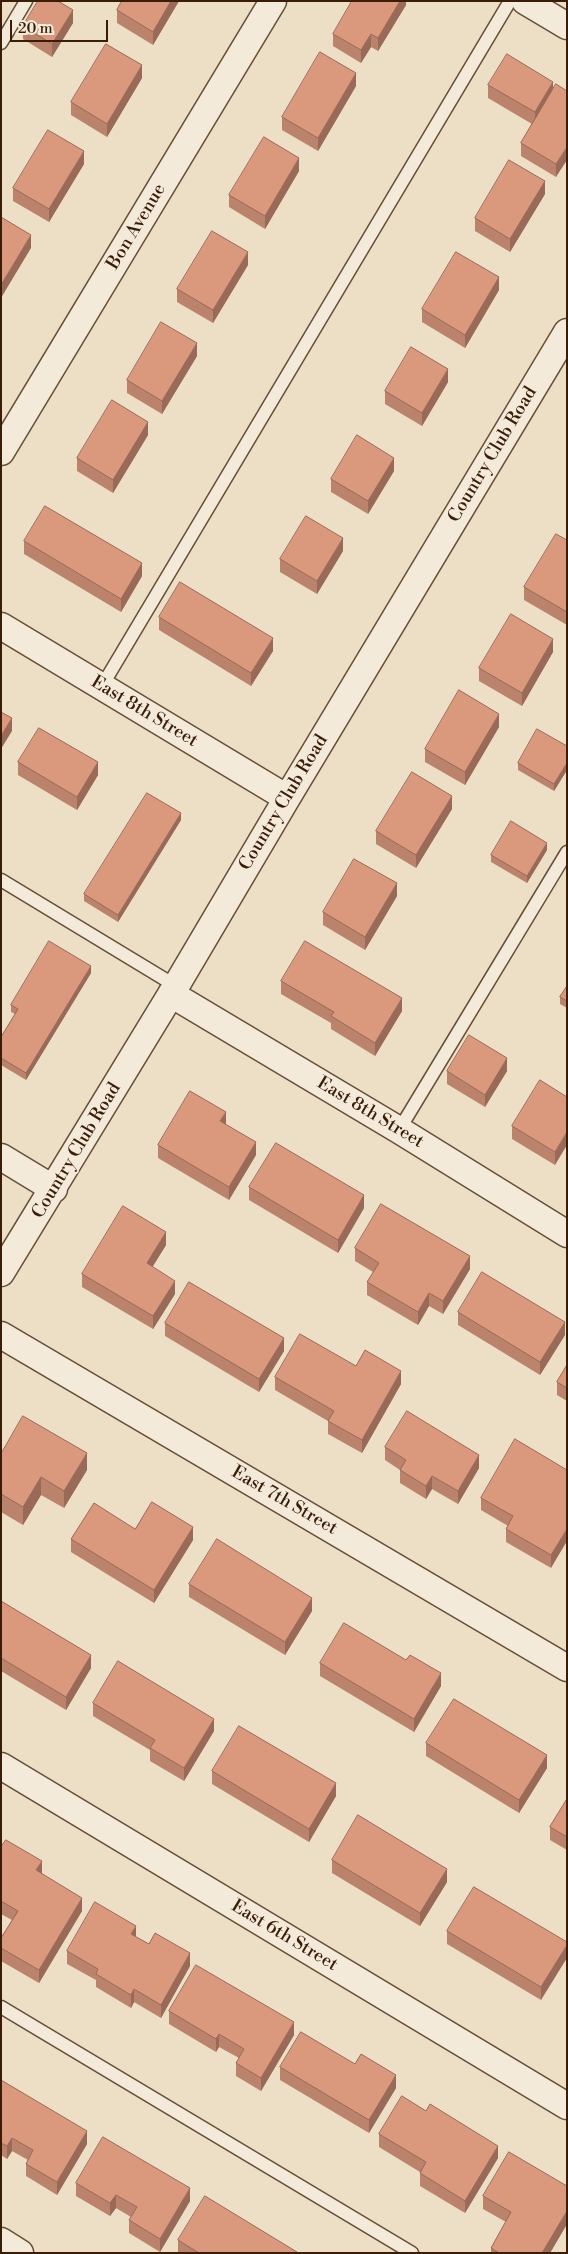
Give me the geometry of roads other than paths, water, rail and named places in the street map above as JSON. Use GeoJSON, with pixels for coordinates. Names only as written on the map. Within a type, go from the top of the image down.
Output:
{"type":"FeatureCollection","features":[{"type":"Feature","properties":{"kind":"street","name":"Bon Avenue"},"geometry":{"type":"LineString","coordinates":[[1,452],[273,1]]}},
{"type":"Feature","properties":{"kind":"street"},"geometry":{"type":"LineString","coordinates":[[526,1],[567,26]]}},
{"type":"Feature","properties":{"kind":"street","name":"Country Club Road"},"geometry":{"type":"LineString","coordinates":[[1,1273],[174,990],[286,798],[567,332]]}},
{"type":"Feature","properties":{"kind":"street","name":"East 8th Street"},"geometry":{"type":"LineString","coordinates":[[1,626],[286,798]]}},
{"type":"Feature","properties":{"kind":"street","name":"East 8th Street"},"geometry":{"type":"LineString","coordinates":[[174,990],[567,1234]]}},
{"type":"Feature","properties":{"kind":"street"},"geometry":{"type":"LineString","coordinates":[[1,1157],[54,1189]]}},
{"type":"Feature","properties":{"kind":"street","name":"East 7th Street"},"geometry":{"type":"LineString","coordinates":[[1,1335],[567,1668]]}},
{"type":"Feature","properties":{"kind":"street","name":"East 6th Street"},"geometry":{"type":"LineString","coordinates":[[1,1766],[567,2106]]}},
{"type":"Feature","properties":{"kind":"street"},"geometry":{"type":"LineString","coordinates":[[1,2241],[20,2253]]}},
{"type":"Feature","properties":{"kind":"lane"},"geometry":{"type":"LineString","coordinates":[[1,43],[26,1]]}},
{"type":"Feature","properties":{"kind":"lane"},"geometry":{"type":"LineString","coordinates":[[102,686],[510,1]]}},
{"type":"Feature","properties":{"kind":"lane"},"geometry":{"type":"LineString","coordinates":[[399,1130],[567,852]]}},
{"type":"Feature","properties":{"kind":"lane"},"geometry":{"type":"LineString","coordinates":[[1,880],[174,990]]}},
{"type":"Feature","properties":{"kind":"lane"},"geometry":{"type":"LineString","coordinates":[[1,2008],[412,2253]]}}]}
